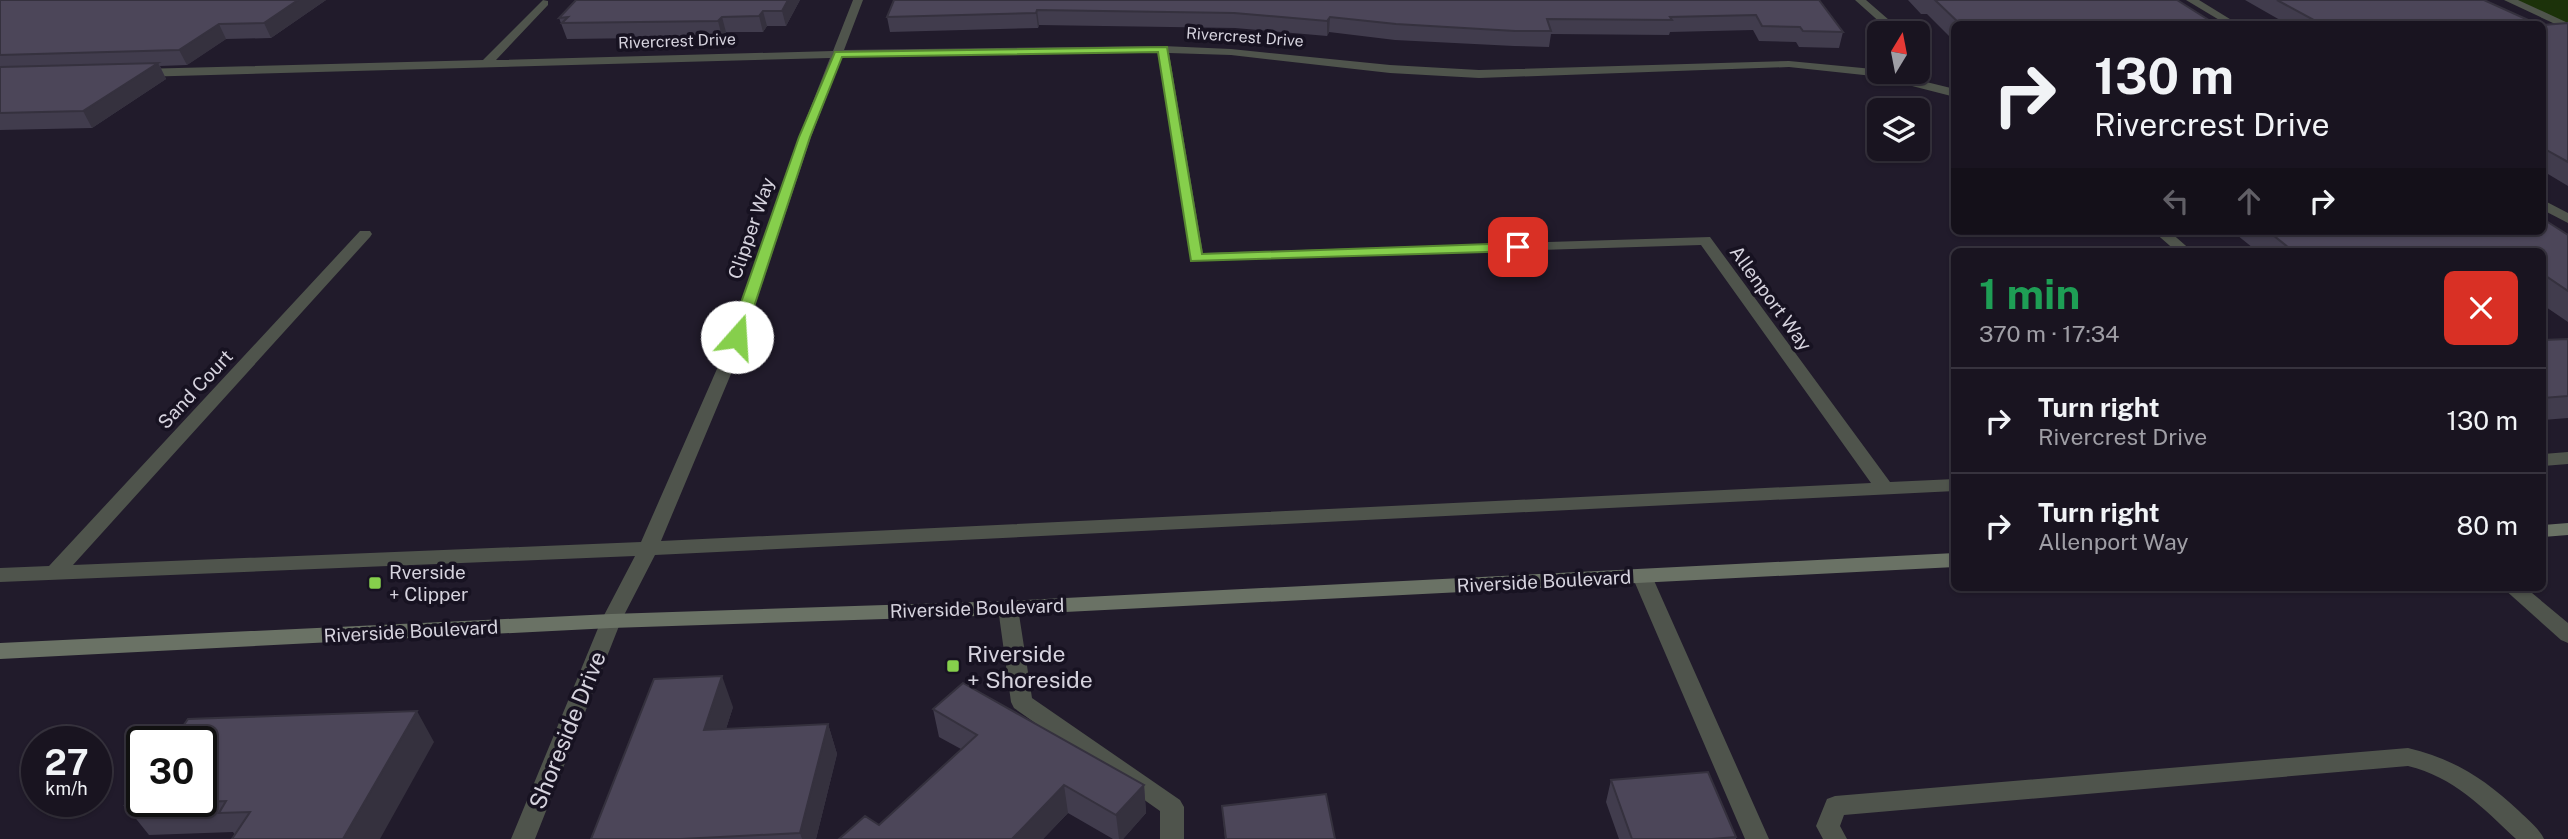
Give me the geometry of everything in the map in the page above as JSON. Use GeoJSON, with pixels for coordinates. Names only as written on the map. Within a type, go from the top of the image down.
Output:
{"type":"FeatureCollection","features":[{"type":"Feature","properties":{"kind":"main road"},"geometry":{"type":"LineString","coordinates":[[2546,531],[2568,529]]}},
{"type":"Feature","properties":{"kind":"main road","name":"Riverside Boulevard"},"geometry":{"type":"LineString","coordinates":[[0,651],[611,621],[1008,608],[1951,560]]}},
{"type":"Feature","properties":{"kind":"street","name":"Clipper Way"},"geometry":{"type":"LineString","coordinates":[[611,621],[649,547],[728,362],[804,137],[858,0]]}},
{"type":"Feature","properties":{"kind":"street"},"geometry":{"type":"LineString","coordinates":[[1860,0],[1884,21]]}},
{"type":"Feature","properties":{"kind":"street"},"geometry":{"type":"LineString","coordinates":[[2191,0],[2228,21]]}},
{"type":"Feature","properties":{"kind":"street"},"geometry":{"type":"LineString","coordinates":[[2509,0],[2568,27]]}},
{"type":"Feature","properties":{"kind":"street"},"geometry":{"type":"LineString","coordinates":[[487,64],[544,3]]}},
{"type":"Feature","properties":{"kind":"street","name":"Rivercrest Drive"},"geometry":{"type":"LineString","coordinates":[[125,73],[838,54],[1163,49],[1285,56],[1440,72],[1789,64],[1867,70]]}},
{"type":"Feature","properties":{"kind":"street","name":"Allenport Way"},"geometry":{"type":"LineString","coordinates":[[1163,49],[1196,258],[1705,240],[1884,487]]}},
{"type":"Feature","properties":{"kind":"street","name":"Rivercrest Drive"},"geometry":{"type":"LineString","coordinates":[[1930,84],[1951,92]]}},
{"type":"Feature","properties":{"kind":"street"},"geometry":{"type":"LineString","coordinates":[[2546,206],[2568,219]]}},
{"type":"Feature","properties":{"kind":"street","name":"Sand Court"},"geometry":{"type":"LineString","coordinates":[[55,572],[365,234]]}},
{"type":"Feature","properties":{"kind":"street"},"geometry":{"type":"LineString","coordinates":[[2165,235],[2181,248]]}},
{"type":"Feature","properties":{"kind":"street"},"geometry":{"type":"LineString","coordinates":[[2546,460],[2568,458]]}},
{"type":"Feature","properties":{"kind":"street"},"geometry":{"type":"LineString","coordinates":[[0,575],[1951,485]]}},
{"type":"Feature","properties":{"kind":"street"},"geometry":{"type":"LineString","coordinates":[[1642,576],[1757,839]]}},
{"type":"Feature","properties":{"kind":"street"},"geometry":{"type":"LineString","coordinates":[[2517,591],[2568,635]]}},
{"type":"Feature","properties":{"kind":"street"},"geometry":{"type":"LineString","coordinates":[[1008,608],[1022,702],[1172,807],[1172,839]]}},
{"type":"Feature","properties":{"kind":"street","name":"Shoreside Drive"},"geometry":{"type":"LineString","coordinates":[[523,839],[611,621]]}},
{"type":"Feature","properties":{"kind":"street"},"geometry":{"type":"LineString","coordinates":[[1835,839],[1828,826],[1835,806],[2407,757],[2433,762],[2463,776],[2532,839]]}},
{"type":"Feature","properties":{"kind":"green space"},"geometry":{"type":"Polygon","coordinates":[[[2512,0],[2568,0],[2568,24],[2512,0]]]}},
{"type":"Feature","properties":{"kind":"building"},"geometry":{"type":"Polygon","coordinates":[[[0,0],[298,0],[264,23],[219,24],[179,50],[0,55],[0,0]]]}},
{"type":"Feature","properties":{"kind":"building"},"geometry":{"type":"Polygon","coordinates":[[[576,0],[788,0],[782,11],[763,11],[759,16],[722,17],[718,21],[562,23],[568,17],[559,18],[576,0]]]}},
{"type":"Feature","properties":{"kind":"building"},"geometry":{"type":"Polygon","coordinates":[[[894,0],[1819,0],[1843,32],[1762,26],[1756,15],[1670,17],[1672,20],[1547,19],[1551,31],[1396,24],[1330,17],[1327,21],[1234,13],[1037,10],[1036,13],[887,17],[894,0]]]}},
{"type":"Feature","properties":{"kind":"building"},"geometry":{"type":"Polygon","coordinates":[[[1935,0],[2177,0],[2210,21],[1957,21],[1935,0]]]}},
{"type":"Feature","properties":{"kind":"building"},"geometry":{"type":"Polygon","coordinates":[[[2277,0],[2484,0],[2530,21],[2316,21],[2277,0]]]}},
{"type":"Feature","properties":{"kind":"building"},"geometry":{"type":"Polygon","coordinates":[[[2568,23],[2568,162],[2546,150],[2546,25],[2568,23]]]}},
{"type":"Feature","properties":{"kind":"building"},"geometry":{"type":"Polygon","coordinates":[[[158,63],[83,111],[0,113],[0,67],[158,63]]]}},
{"type":"Feature","properties":{"kind":"building"},"geometry":{"type":"Polygon","coordinates":[[[2546,221],[2568,235],[2568,291],[2546,276],[2546,248],[2289,248],[2273,235],[2546,235],[2546,221]]]}},
{"type":"Feature","properties":{"kind":"building"},"geometry":{"type":"Polygon","coordinates":[[[2568,339],[2568,396],[2546,398],[2546,340],[2568,339]]]}},
{"type":"Feature","properties":{"kind":"building"},"geometry":{"type":"Polygon","coordinates":[[[722,676],[704,730],[828,724],[800,833],[681,839],[591,839],[654,679],[722,676]]]}},
{"type":"Feature","properties":{"kind":"building"},"geometry":{"type":"Polygon","coordinates":[[[963,683],[1144,785],[1116,815],[1064,785],[1012,839],[839,839],[865,816],[879,825],[977,735],[933,709],[963,683]]]}},
{"type":"Feature","properties":{"kind":"building"},"geometry":{"type":"Polygon","coordinates":[[[417,711],[343,839],[232,839],[250,812],[219,813],[226,801],[217,801],[217,726],[183,726],[188,719],[417,711]]]}},
{"type":"Feature","properties":{"kind":"building"},"geometry":{"type":"Polygon","coordinates":[[[1708,772],[1736,837],[1632,839],[1611,780],[1708,772]]]}},
{"type":"Feature","properties":{"kind":"building"},"geometry":{"type":"Polygon","coordinates":[[[1326,794],[1335,839],[1226,839],[1222,806],[1326,794]]]}},
{"type":"Feature","properties":{"kind":"place","name":"Rverside + Clipper"},"geometry":{"type":"Point","coordinates":[375,583]}},
{"type":"Feature","properties":{"kind":"place","name":"Riverside + Shoreside"},"geometry":{"type":"Point","coordinates":[953,666]}},
{"type":"Feature","properties":{"kind":"route"},"geometry":{"type":"LineString","coordinates":[[737,337],[804,137],[838,54],[1163,49],[1196,258],[1518,247]]}}]}
